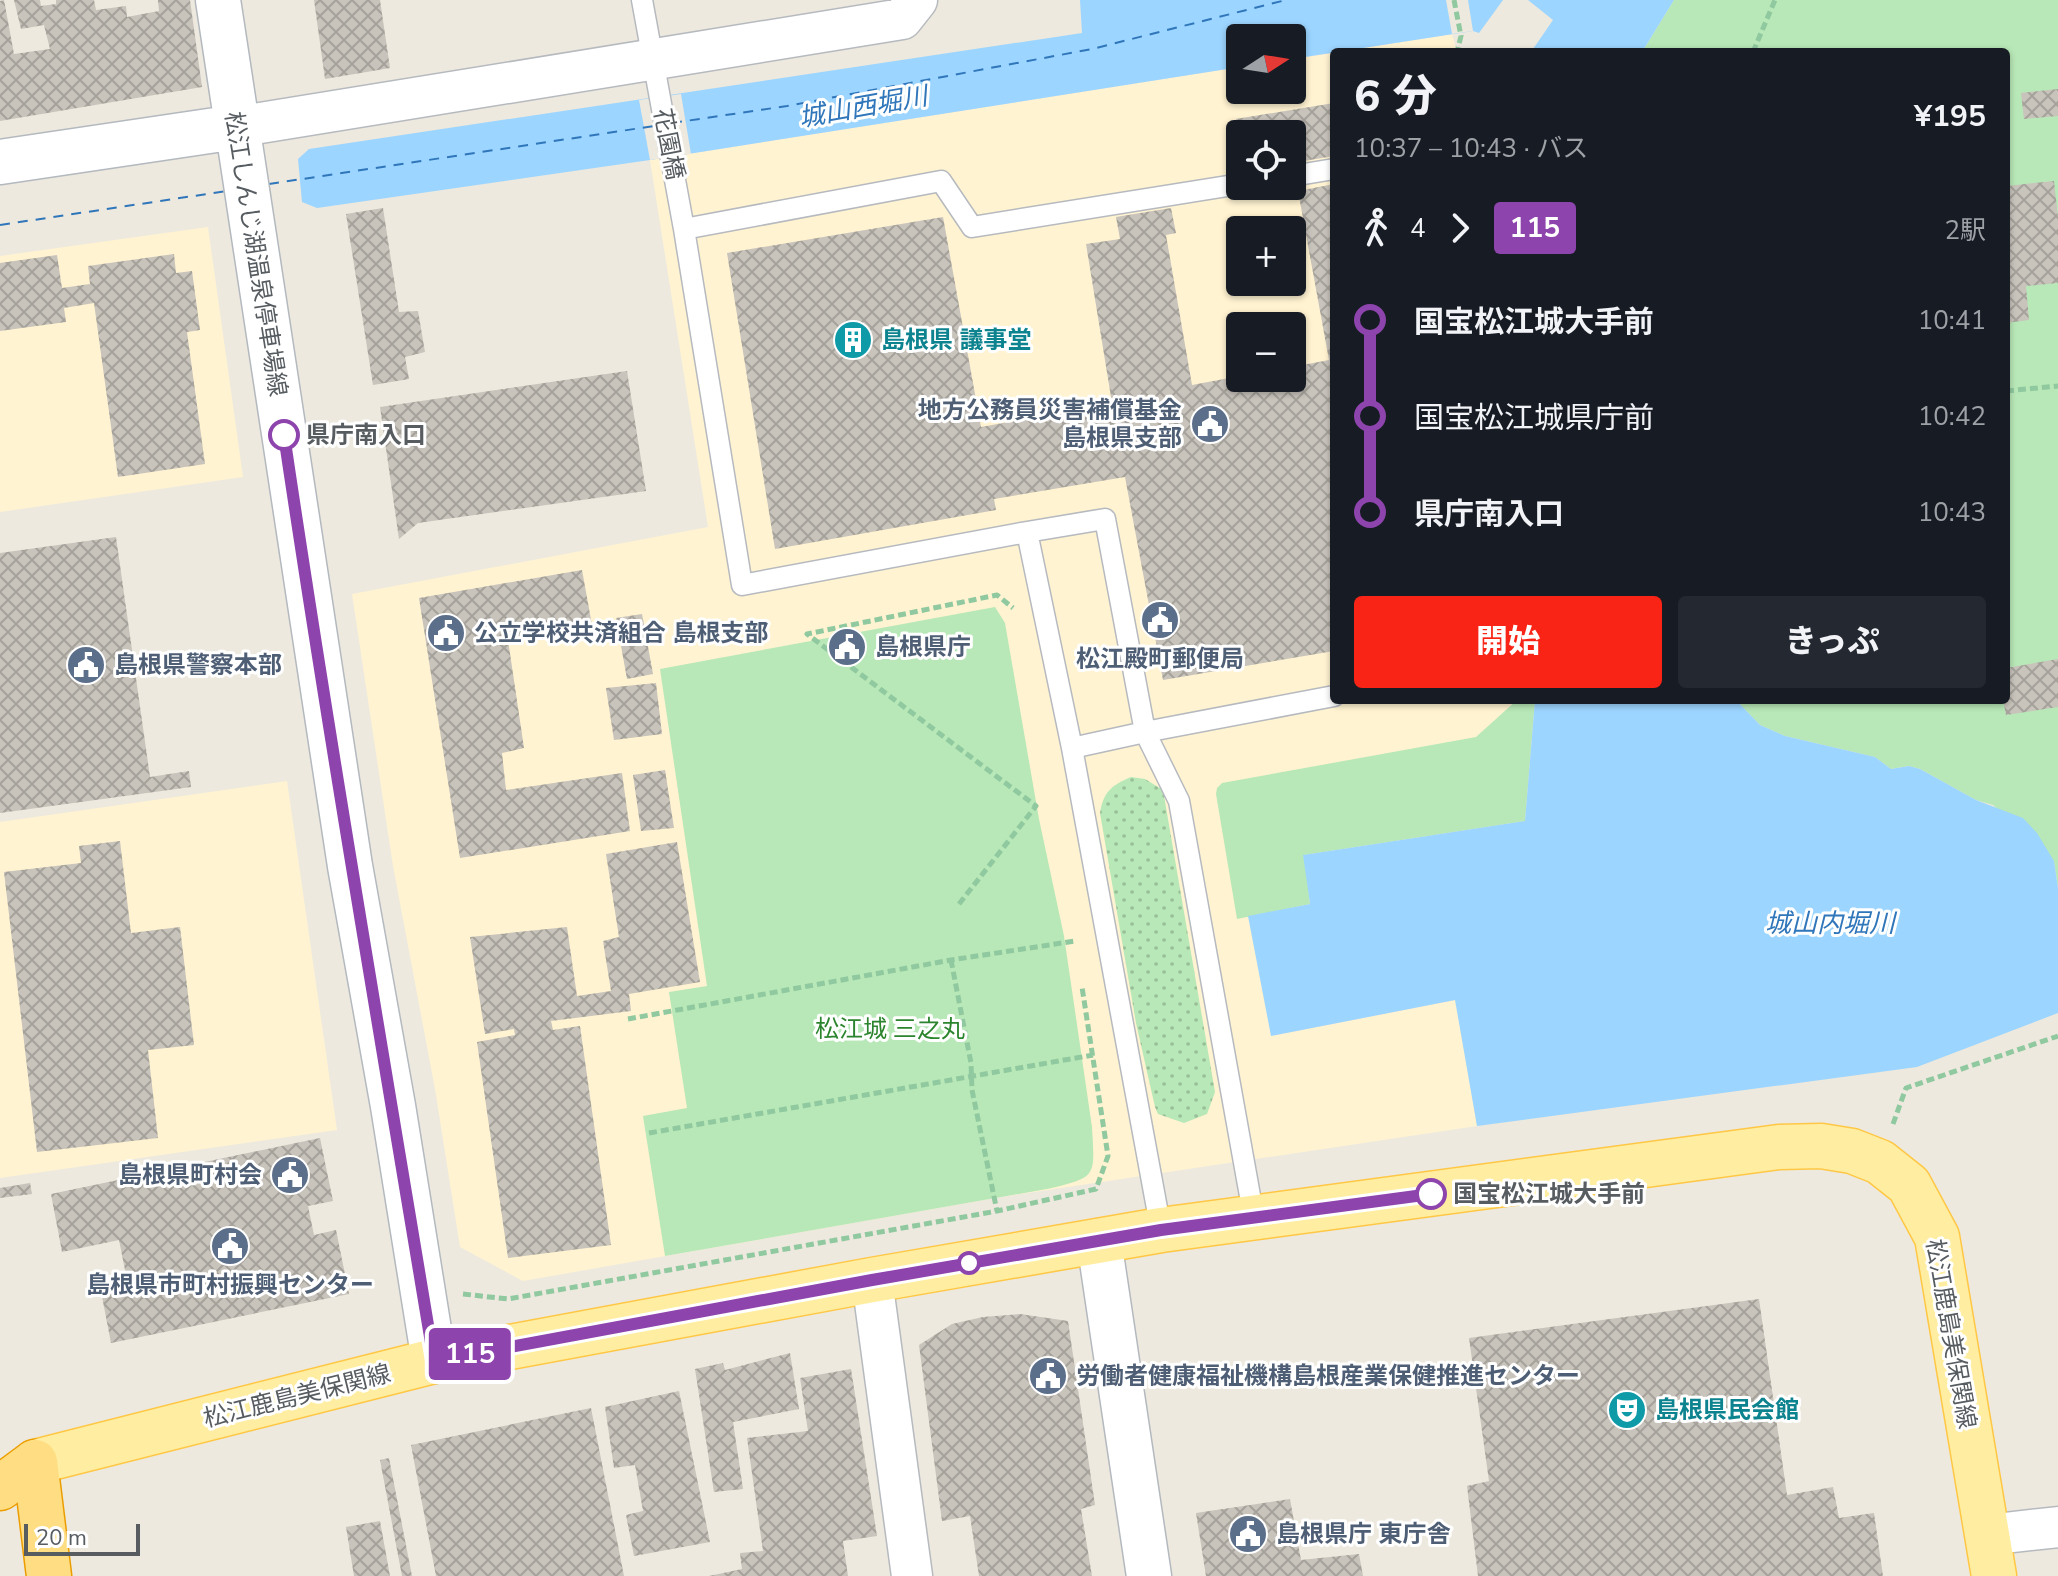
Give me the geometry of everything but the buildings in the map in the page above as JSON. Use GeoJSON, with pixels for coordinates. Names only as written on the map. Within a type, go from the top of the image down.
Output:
{"type":"FeatureCollection","features":[{"type":"Feature","properties":{"kind":"highway"},"geometry":{"type":"LineString","coordinates":[[0,1488],[18,1455]]}},
{"type":"Feature","properties":{"kind":"highway"},"geometry":{"type":"LineString","coordinates":[[18,1455],[49,1576]]}},
{"type":"Feature","properties":{"kind":"main road","name":"松江しんじ湖温泉停車場線"},"geometry":{"type":"LineString","coordinates":[[218,0],[347,850],[434,1361]]}},
{"type":"Feature","properties":{"kind":"main road"},"geometry":{"type":"LineString","coordinates":[[0,162],[238,143]]}},
{"type":"Feature","properties":{"kind":"main road","name":"松江鹿島美保関線"},"geometry":{"type":"LineString","coordinates":[[18,1455],[434,1361],[1161,1230],[1779,1147],[1821,1146],[1852,1151],[1880,1162],[1909,1185],[1937,1237],[1990,1556]]}},
{"type":"Feature","properties":{"kind":"main road"},"geometry":{"type":"LineString","coordinates":[[1099,1241],[1149,1576]]}},
{"type":"Feature","properties":{"kind":"street"},"geometry":{"type":"LineString","coordinates":[[238,143],[656,77],[902,19],[917,0]]}},
{"type":"Feature","properties":{"kind":"street"},"geometry":{"type":"LineString","coordinates":[[872,1280],[912,1576]]}},
{"type":"Feature","properties":{"kind":"street"},"geometry":{"type":"LineString","coordinates":[[1990,1556],[2058,1527]]}},
{"type":"Feature","properties":{"kind":"lane","name":"花園橋"},"geometry":{"type":"LineString","coordinates":[[642,0],[684,229],[742,585],[1027,532]]}},
{"type":"Feature","properties":{"kind":"lane"},"geometry":{"type":"LineString","coordinates":[[1306,174],[1330,170]]}},
{"type":"Feature","properties":{"kind":"lane"},"geometry":{"type":"LineString","coordinates":[[684,229],[941,181],[972,227],[1226,186]]}},
{"type":"Feature","properties":{"kind":"lane"},"geometry":{"type":"LineString","coordinates":[[1161,1230],[1072,748],[1027,532],[1105,519],[1145,732],[1179,801],[1254,1218]]}},
{"type":"Feature","properties":{"kind":"lane"},"geometry":{"type":"LineString","coordinates":[[1072,748],[1330,697]]}},
{"type":"Feature","properties":{"kind":"path"},"geometry":{"type":"LineString","coordinates":[[1454,0],[1461,36],[1458,48]]}},
{"type":"Feature","properties":{"kind":"path"},"geometry":{"type":"LineString","coordinates":[[1755,48],[1775,2]]}},
{"type":"Feature","properties":{"kind":"path"},"geometry":{"type":"LineString","coordinates":[[2010,391],[2058,386]]}},
{"type":"Feature","properties":{"kind":"path"},"geometry":{"type":"LineString","coordinates":[[1015,609],[997,595],[807,634],[1036,806]]}},
{"type":"Feature","properties":{"kind":"path"},"geometry":{"type":"LineString","coordinates":[[959,904],[1036,806],[1049,804]]}},
{"type":"Feature","properties":{"kind":"path"},"geometry":{"type":"LineString","coordinates":[[1072,926],[1078,955]]}},
{"type":"Feature","properties":{"kind":"path"},"geometry":{"type":"LineString","coordinates":[[628,1019],[951,960],[1075,941]]}},
{"type":"Feature","properties":{"kind":"path"},"geometry":{"type":"LineString","coordinates":[[951,960],[972,1090],[997,1211]]}},
{"type":"Feature","properties":{"kind":"path"},"geometry":{"type":"LineString","coordinates":[[422,1289],[508,1299],[997,1211],[1096,1189],[1108,1156],[1082,984]]}},
{"type":"Feature","properties":{"kind":"path"},"geometry":{"type":"LineString","coordinates":[[1880,1162],[1906,1088],[2058,1036]]}},
{"type":"Feature","properties":{"kind":"path"},"geometry":{"type":"LineString","coordinates":[[649,1133],[1093,1055]]}},
{"type":"Feature","properties":{"kind":"shaded area"},"geometry":{"type":"Polygon","coordinates":[[[1452,34],[1456,48],[1363,48],[1452,34]]]}},
{"type":"Feature","properties":{"kind":"shaded area","name":"島根県庁"},"geometry":{"type":"Polygon","coordinates":[[[1330,54],[1330,704],[1532,704],[1271,1036],[1456,1000],[1477,1126],[1001,1197],[523,1281],[460,1247],[435,1089],[393,866],[352,594],[708,527],[650,160],[1226,69],[1226,104],[1306,104],[1306,57],[1330,54]]]}},
{"type":"Feature","properties":{"kind":"shaded area"},"geometry":{"type":"Polygon","coordinates":[[[208,227],[243,477],[0,512],[0,256],[208,227]]]}},
{"type":"Feature","properties":{"kind":"shaded area"},"geometry":{"type":"Polygon","coordinates":[[[287,781],[337,1130],[0,1178],[0,822],[287,781]]]}},
{"type":"Feature","properties":{"kind":"green space"},"geometry":{"type":"Polygon","coordinates":[[[1674,0],[2058,0],[2058,888],[2054,861],[1993,805],[1976,800],[1920,769],[1909,766],[1891,769],[1875,757],[1785,736],[1760,725],[1740,704],[2010,704],[2010,48],[1644,48],[1674,0]]]}},
{"type":"Feature","properties":{"kind":"green space","name":"松江城 三之丸"},"geometry":{"type":"Polygon","coordinates":[[[995,607],[1005,623],[1039,819],[1064,936],[1092,1127],[1093,1157],[1089,1173],[1084,1178],[1047,1189],[665,1256],[643,1116],[687,1108],[669,992],[707,986],[660,669],[995,607]]]}},
{"type":"Feature","properties":{"kind":"green space"},"geometry":{"type":"Polygon","coordinates":[[[1513,704],[1535,704],[1525,821],[1304,855],[1310,904],[1237,919],[1216,794],[1222,783],[1476,737],[1513,704]]]}},
{"type":"Feature","properties":{"kind":"green space"},"geometry":{"type":"Polygon","coordinates":[[[1131,777],[1145,779],[1163,790],[1215,1092],[1207,1114],[1184,1123],[1158,1114],[1155,1107],[1136,1023],[1100,813],[1103,800],[1110,790],[1131,777]]]}},
{"type":"Feature","properties":{"kind":"water","name":"城山西堀川"},"geometry":{"type":"Polygon","coordinates":[[[1080,0],[1503,0],[1479,33],[1473,31],[1363,48],[1330,48],[1330,53],[1306,57],[1306,24],[1226,24],[1226,69],[650,160],[317,208],[302,202],[298,159],[309,149],[1082,33],[1080,0]]]}},
{"type":"Feature","properties":{"kind":"water"},"geometry":{"type":"Polygon","coordinates":[[[1528,0],[1674,0],[1644,48],[1534,48],[1553,20],[1528,0]]]}},
{"type":"Feature","properties":{"kind":"water","name":"城山内堀川"},"geometry":{"type":"Polygon","coordinates":[[[1535,704],[1740,704],[1760,725],[1785,736],[1875,757],[1891,769],[1909,766],[1920,769],[1976,800],[2023,818],[2037,833],[2054,861],[2058,888],[2058,1013],[1917,1067],[1477,1126],[1455,1000],[1271,1036],[1248,916],[1310,904],[1303,855],[1525,821],[1535,704]]]}},
{"type":"Feature","properties":{"kind":"pier"},"geometry":{"type":"Polygon","coordinates":[[[1446,0],[1468,0],[1473,31],[1452,34],[1446,0]]]}},
{"type":"Feature","properties":{"kind":"pier"},"geometry":{"type":"Polygon","coordinates":[[[681,94],[691,154],[650,160],[639,100],[681,94]]]}},
{"type":"Feature","properties":{"kind":"ferry route"},"geometry":{"type":"LineString","coordinates":[[672,123],[787,106],[1092,49],[1286,0]]}},
{"type":"Feature","properties":{"kind":"ferry route"},"geometry":{"type":"LineString","coordinates":[[269,184],[654,126]]}},
{"type":"Feature","properties":{"kind":"ferry route"},"geometry":{"type":"LineString","coordinates":[[0,225],[227,191]]}},
{"type":"Feature","properties":{"kind":"bus line","name":"115"},"geometry":{"type":"LineString","coordinates":[[284,435],[350,866],[434,1361],[1161,1230],[1431,1194]]}},
{"type":"Feature","properties":{"kind":"place","name":"島根県 議事堂"},"geometry":{"type":"Point","coordinates":[853,340]}},
{"type":"Feature","properties":{"kind":"place","name":"地方公務員災害補償基金 島根県支部"},"geometry":{"type":"Point","coordinates":[1210,424]}},
{"type":"Feature","properties":{"kind":"place","name":"県庁南入口"},"geometry":{"type":"Point","coordinates":[284,435]}},
{"type":"Feature","properties":{"kind":"place","name":"松江殿町郵便局"},"geometry":{"type":"Point","coordinates":[1160,620]}},
{"type":"Feature","properties":{"kind":"place","name":"公立学校共済組合 島根支部"},"geometry":{"type":"Point","coordinates":[446,633]}},
{"type":"Feature","properties":{"kind":"place","name":"島根県庁"},"geometry":{"type":"Point","coordinates":[847,647]}},
{"type":"Feature","properties":{"kind":"place","name":"島根県警察本部"},"geometry":{"type":"Point","coordinates":[86,665]}},
{"type":"Feature","properties":{"kind":"place","name":"島根県町村会"},"geometry":{"type":"Point","coordinates":[290,1175]}},
{"type":"Feature","properties":{"kind":"place","name":"国宝松江城大手前"},"geometry":{"type":"Point","coordinates":[1431,1194]}},
{"type":"Feature","properties":{"kind":"place","name":"島根県市町村振興センター"},"geometry":{"type":"Point","coordinates":[230,1246]}},
{"type":"Feature","properties":{"kind":"place","name":"労働者健康福祉機構島根産業保健推進センター"},"geometry":{"type":"Point","coordinates":[1048,1376]}},
{"type":"Feature","properties":{"kind":"place","name":"島根県民会館"},"geometry":{"type":"Point","coordinates":[1627,1410]}},
{"type":"Feature","properties":{"kind":"place","name":"島根県庁 東庁舎"},"geometry":{"type":"Point","coordinates":[1248,1534]}}]}
